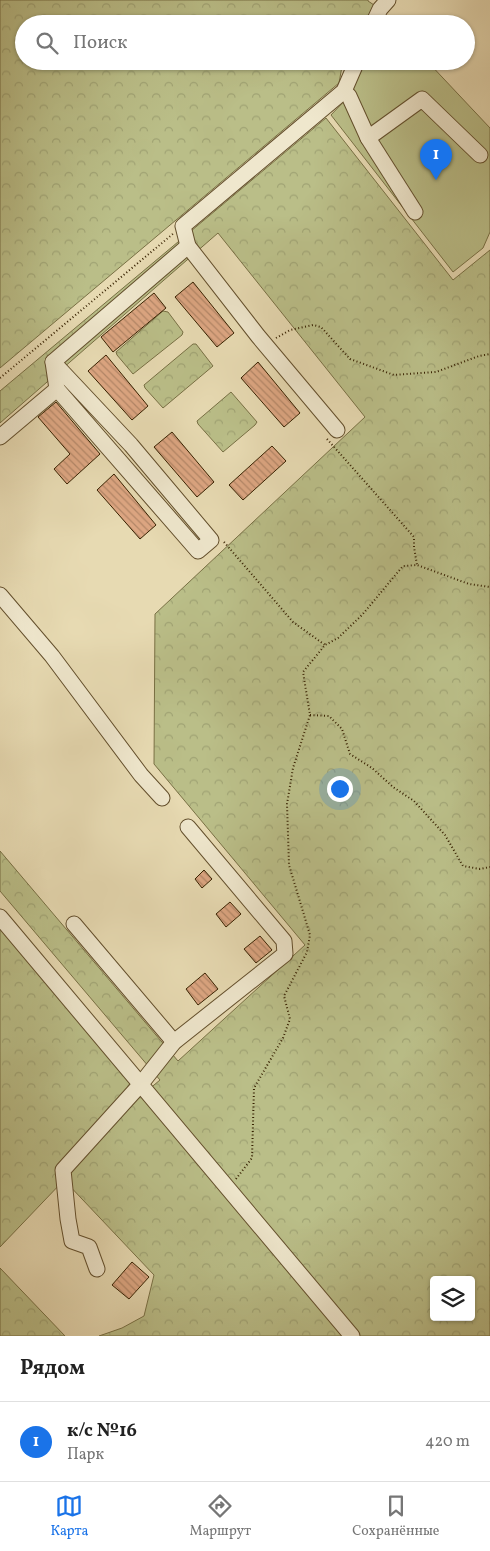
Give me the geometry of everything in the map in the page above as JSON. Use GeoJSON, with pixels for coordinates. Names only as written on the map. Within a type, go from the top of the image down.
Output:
{"type":"FeatureCollection","features":[{"type":"Feature","properties":{"kind":"street"},"geometry":{"type":"LineString","coordinates":[[378,15],[388,0]]}},
{"type":"Feature","properties":{"kind":"street"},"geometry":{"type":"LineString","coordinates":[[332,434],[188,246],[183,226],[344,91],[353,70]]}},
{"type":"Feature","properties":{"kind":"street"},"geometry":{"type":"LineString","coordinates":[[344,91],[349,96],[368,138],[415,212]]}},
{"type":"Feature","properties":{"kind":"street"},"geometry":{"type":"LineString","coordinates":[[368,138],[422,99],[480,154]]}},
{"type":"Feature","properties":{"kind":"street"},"geometry":{"type":"LineString","coordinates":[[53,362],[188,246]]}},
{"type":"Feature","properties":{"kind":"street"},"geometry":{"type":"LineString","coordinates":[[53,362],[131,445],[211,540],[198,551],[57,389],[53,362]]}},
{"type":"Feature","properties":{"kind":"street"},"geometry":{"type":"LineString","coordinates":[[0,437],[57,389]]}},
{"type":"Feature","properties":{"kind":"street"},"geometry":{"type":"LineString","coordinates":[[0,595],[52,656],[140,775],[162,798]]}},
{"type":"Feature","properties":{"kind":"street"},"geometry":{"type":"LineString","coordinates":[[97,1269],[89,1247],[72,1241],[63,1170],[140,1085],[174,1042],[285,954],[284,941],[188,827]]}},
{"type":"Feature","properties":{"kind":"street"},"geometry":{"type":"LineString","coordinates":[[0,916],[352,1336]]}},
{"type":"Feature","properties":{"kind":"street"},"geometry":{"type":"LineString","coordinates":[[74,924],[174,1042]]}},
{"type":"Feature","properties":{"kind":"path"},"geometry":{"type":"LineString","coordinates":[[0,378],[183,226]]}},
{"type":"Feature","properties":{"kind":"path"},"geometry":{"type":"LineString","coordinates":[[262,341],[290,330],[313,324],[321,326],[350,359],[394,376],[436,372],[479,356],[490,354]]}},
{"type":"Feature","properties":{"kind":"path"},"geometry":{"type":"LineString","coordinates":[[332,434],[414,537],[417,565]]}},
{"type":"Feature","properties":{"kind":"path"},"geometry":{"type":"LineString","coordinates":[[223,542],[293,622],[325,645]]}},
{"type":"Feature","properties":{"kind":"path"},"geometry":{"type":"LineString","coordinates":[[490,587],[470,584],[417,565],[403,566],[362,616],[338,638],[325,645],[303,672],[310,715],[329,716],[342,729],[350,754],[372,768],[414,801],[445,835],[463,866],[480,869],[490,867]]}},
{"type":"Feature","properties":{"kind":"green space"},"geometry":{"type":"Polygon","coordinates":[[[0,0],[368,0],[377,7],[373,15],[15,15],[15,70],[341,70],[339,83],[0,368],[0,0]]]}},
{"type":"Feature","properties":{"kind":"green space"},"geometry":{"type":"Polygon","coordinates":[[[362,70],[435,70],[490,128],[490,232],[483,248],[453,272],[331,115],[349,96],[362,70]]]}},
{"type":"Feature","properties":{"kind":"green space"},"geometry":{"type":"Polygon","coordinates":[[[326,118],[453,280],[490,250],[490,1336],[99,1336],[122,1328],[144,1316],[154,1275],[64,1180],[0,1247],[0,924],[142,1095],[160,1080],[0,891],[0,851],[178,1061],[305,945],[154,764],[155,614],[365,417],[218,233],[0,423],[0,391],[326,118]]]}},
{"type":"Feature","properties":{"kind":"green space"},"geometry":{"type":"Polygon","coordinates":[[[163,311],[168,312],[183,332],[182,335],[133,374],[116,352],[163,311]]]}},
{"type":"Feature","properties":{"kind":"green space"},"geometry":{"type":"Polygon","coordinates":[[[193,344],[196,344],[213,366],[163,408],[144,385],[193,344]]]}},
{"type":"Feature","properties":{"kind":"green space"},"geometry":{"type":"Polygon","coordinates":[[[231,392],[257,422],[223,452],[197,421],[231,392]]]}},
{"type":"Feature","properties":{"kind":"green space"},"geometry":{"type":"Polygon","coordinates":[[[0,1268],[65,1336],[0,1336],[0,1268]]]}},
{"type":"Feature","properties":{"kind":"building"},"geometry":{"type":"Polygon","coordinates":[[[193,282],[234,333],[217,347],[175,297],[193,282]]]}},
{"type":"Feature","properties":{"kind":"building"},"geometry":{"type":"Polygon","coordinates":[[[154,293],[166,308],[113,352],[101,337],[154,293]]]}},
{"type":"Feature","properties":{"kind":"building"},"geometry":{"type":"Polygon","coordinates":[[[106,355],[148,406],[132,420],[88,371],[106,355]]]}},
{"type":"Feature","properties":{"kind":"building"},"geometry":{"type":"Polygon","coordinates":[[[258,362],[300,413],[284,427],[241,378],[258,362]]]}},
{"type":"Feature","properties":{"kind":"building"},"geometry":{"type":"Polygon","coordinates":[[[56,402],[100,454],[67,484],[54,469],[70,454],[38,417],[56,402]]]}},
{"type":"Feature","properties":{"kind":"building"},"geometry":{"type":"Polygon","coordinates":[[[172,432],[214,482],[197,497],[154,447],[172,432]]]}},
{"type":"Feature","properties":{"kind":"building"},"geometry":{"type":"Polygon","coordinates":[[[272,446],[286,461],[243,500],[229,485],[272,446]]]}},
{"type":"Feature","properties":{"kind":"building"},"geometry":{"type":"Polygon","coordinates":[[[114,474],[156,525],[140,539],[97,490],[114,474]]]}},
{"type":"Feature","properties":{"kind":"building"},"geometry":{"type":"Polygon","coordinates":[[[204,870],[212,879],[202,888],[195,879],[204,870]]]}},
{"type":"Feature","properties":{"kind":"building"},"geometry":{"type":"Polygon","coordinates":[[[230,902],[241,914],[226,927],[216,914],[230,902]]]}},
{"type":"Feature","properties":{"kind":"building"},"geometry":{"type":"Polygon","coordinates":[[[260,936],[272,950],[256,963],[244,949],[260,936]]]}},
{"type":"Feature","properties":{"kind":"building"},"geometry":{"type":"Polygon","coordinates":[[[205,973],[218,989],[198,1005],[186,989],[205,973]]]}},
{"type":"Feature","properties":{"kind":"building"},"geometry":{"type":"Polygon","coordinates":[[[132,1262],[149,1277],[129,1299],[112,1285],[132,1262]]]}},
{"type":"Feature","properties":{"kind":"place","name":"к/с №16"},"geometry":{"type":"Point","coordinates":[436,180]}}]}
